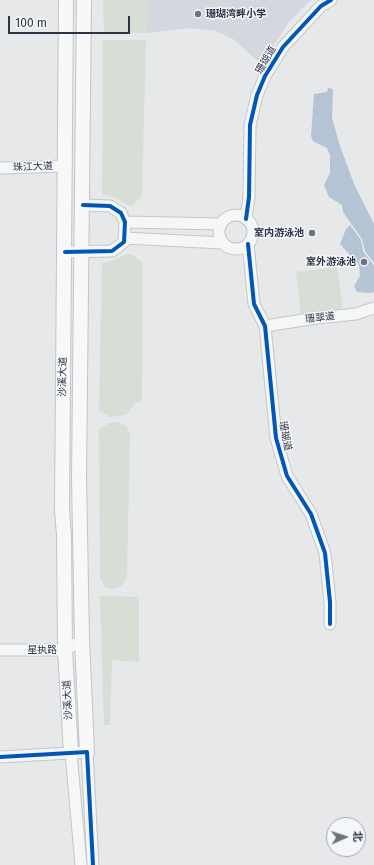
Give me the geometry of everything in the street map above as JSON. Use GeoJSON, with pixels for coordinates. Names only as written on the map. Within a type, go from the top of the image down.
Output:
{"type":"FeatureCollection","features":[{"type":"Feature","properties":{"kind":"main road","name":"沙溪大道"},"geometry":{"type":"LineString","coordinates":[[66,0],[66,166],[62,510],[64,535],[65,650],[71,753]]}},
{"type":"Feature","properties":{"kind":"main road","name":"沙溪大道"},"geometry":{"type":"LineString","coordinates":[[84,0],[79,478],[86,752]]}},
{"type":"Feature","properties":{"kind":"street","name":"珊瑚道"},"geometry":{"type":"LineString","coordinates":[[246,219],[249,197],[250,125],[257,95],[265,76],[283,46],[321,6],[331,0]]}},
{"type":"Feature","properties":{"kind":"street","name":"珠江大道"},"geometry":{"type":"LineString","coordinates":[[0,168],[66,166]]}},
{"type":"Feature","properties":{"kind":"street"},"geometry":{"type":"LineString","coordinates":[[65,252],[82,253],[112,251],[120,246],[125,238],[124,217],[116,209],[103,205],[83,205]]}},
{"type":"Feature","properties":{"kind":"street"},"geometry":{"type":"LineString","coordinates":[[125,238],[222,243],[235,249],[242,248],[248,244],[252,238],[250,224],[246,219],[239,216],[232,216],[225,219],[221,224],[219,234],[222,243]]}},
{"type":"Feature","properties":{"kind":"street"},"geometry":{"type":"LineString","coordinates":[[125,222],[221,224]]}},
{"type":"Feature","properties":{"kind":"street","name":"珊瑚道"},"geometry":{"type":"LineString","coordinates":[[248,244],[254,304],[265,326],[276,438],[287,476],[311,514],[325,553],[330,602],[330,624]]}},
{"type":"Feature","properties":{"kind":"street","name":"珊翠道"},"geometry":{"type":"LineString","coordinates":[[265,326],[356,314],[374,308]]}},
{"type":"Feature","properties":{"kind":"street","name":"星执路"},"geometry":{"type":"LineString","coordinates":[[0,650],[65,650],[82,640]]}},
{"type":"Feature","properties":{"kind":"street"},"geometry":{"type":"LineString","coordinates":[[0,757],[86,752],[93,865]]}},
{"type":"Feature","properties":{"kind":"street"},"geometry":{"type":"LineString","coordinates":[[71,753],[81,865]]}},
{"type":"Feature","properties":{"kind":"shaded area"},"geometry":{"type":"Polygon","coordinates":[[[103,0],[147,0],[146,33],[104,33],[103,0]]]}},
{"type":"Feature","properties":{"kind":"shaded area","name":"珊瑚湾畔小学"},"geometry":{"type":"Polygon","coordinates":[[[147,0],[311,0],[290,21],[261,64],[233,39],[216,31],[191,28],[146,33],[147,0]]]}},
{"type":"Feature","properties":{"kind":"shaded area"},"geometry":{"type":"Polygon","coordinates":[[[103,40],[146,40],[142,196],[131,207],[116,198],[102,194],[103,40]]]}},
{"type":"Feature","properties":{"kind":"shaded area"},"geometry":{"type":"Polygon","coordinates":[[[127,254],[131,254],[143,263],[142,400],[135,404],[126,415],[110,417],[99,411],[102,263],[112,261],[127,254]]]}},
{"type":"Feature","properties":{"kind":"shaded area"},"geometry":{"type":"Polygon","coordinates":[[[337,267],[343,308],[301,314],[296,272],[337,267]]]}},
{"type":"Feature","properties":{"kind":"shaded area"},"geometry":{"type":"Polygon","coordinates":[[[118,422],[126,426],[130,433],[127,575],[121,586],[112,589],[105,587],[100,578],[99,429],[109,423],[118,422]]]}},
{"type":"Feature","properties":{"kind":"shaded area"},"geometry":{"type":"Polygon","coordinates":[[[100,596],[139,597],[139,662],[112,660],[110,725],[104,725],[100,596]]]}},
{"type":"Feature","properties":{"kind":"water"},"geometry":{"type":"Polygon","coordinates":[[[328,88],[333,89],[332,118],[340,146],[354,184],[374,224],[374,263],[365,251],[362,239],[343,212],[342,205],[329,197],[324,185],[330,173],[330,155],[327,148],[313,141],[311,136],[314,94],[327,92],[328,88]]]}},
{"type":"Feature","properties":{"kind":"water","name":"室外游泳池"},"geometry":{"type":"Polygon","coordinates":[[[350,225],[361,240],[363,251],[374,266],[374,292],[357,292],[354,286],[360,276],[359,265],[340,244],[346,229],[350,225]]]}},
{"type":"Feature","properties":{"kind":"cycle path"},"geometry":{"type":"LineString","coordinates":[[246,219],[249,197],[250,125],[257,95],[265,76],[283,47],[321,6],[331,0]]}},
{"type":"Feature","properties":{"kind":"cycle path"},"geometry":{"type":"LineString","coordinates":[[65,252],[112,251],[124,242],[125,222],[121,213],[110,206],[83,205]]}},
{"type":"Feature","properties":{"kind":"cycle path"},"geometry":{"type":"LineString","coordinates":[[248,244],[254,304],[265,326],[276,438],[287,476],[311,514],[325,553],[330,602],[330,624]]}},
{"type":"Feature","properties":{"kind":"cycle path"},"geometry":{"type":"LineString","coordinates":[[0,757],[87,752],[93,865]]}},
{"type":"Feature","properties":{"kind":"place","name":"珊瑚湾畔小学"},"geometry":{"type":"Point","coordinates":[198,14]}},
{"type":"Feature","properties":{"kind":"place","name":"室内游泳池"},"geometry":{"type":"Point","coordinates":[312,233]}},
{"type":"Feature","properties":{"kind":"place","name":"室外游泳池"},"geometry":{"type":"Point","coordinates":[364,262]}}]}
